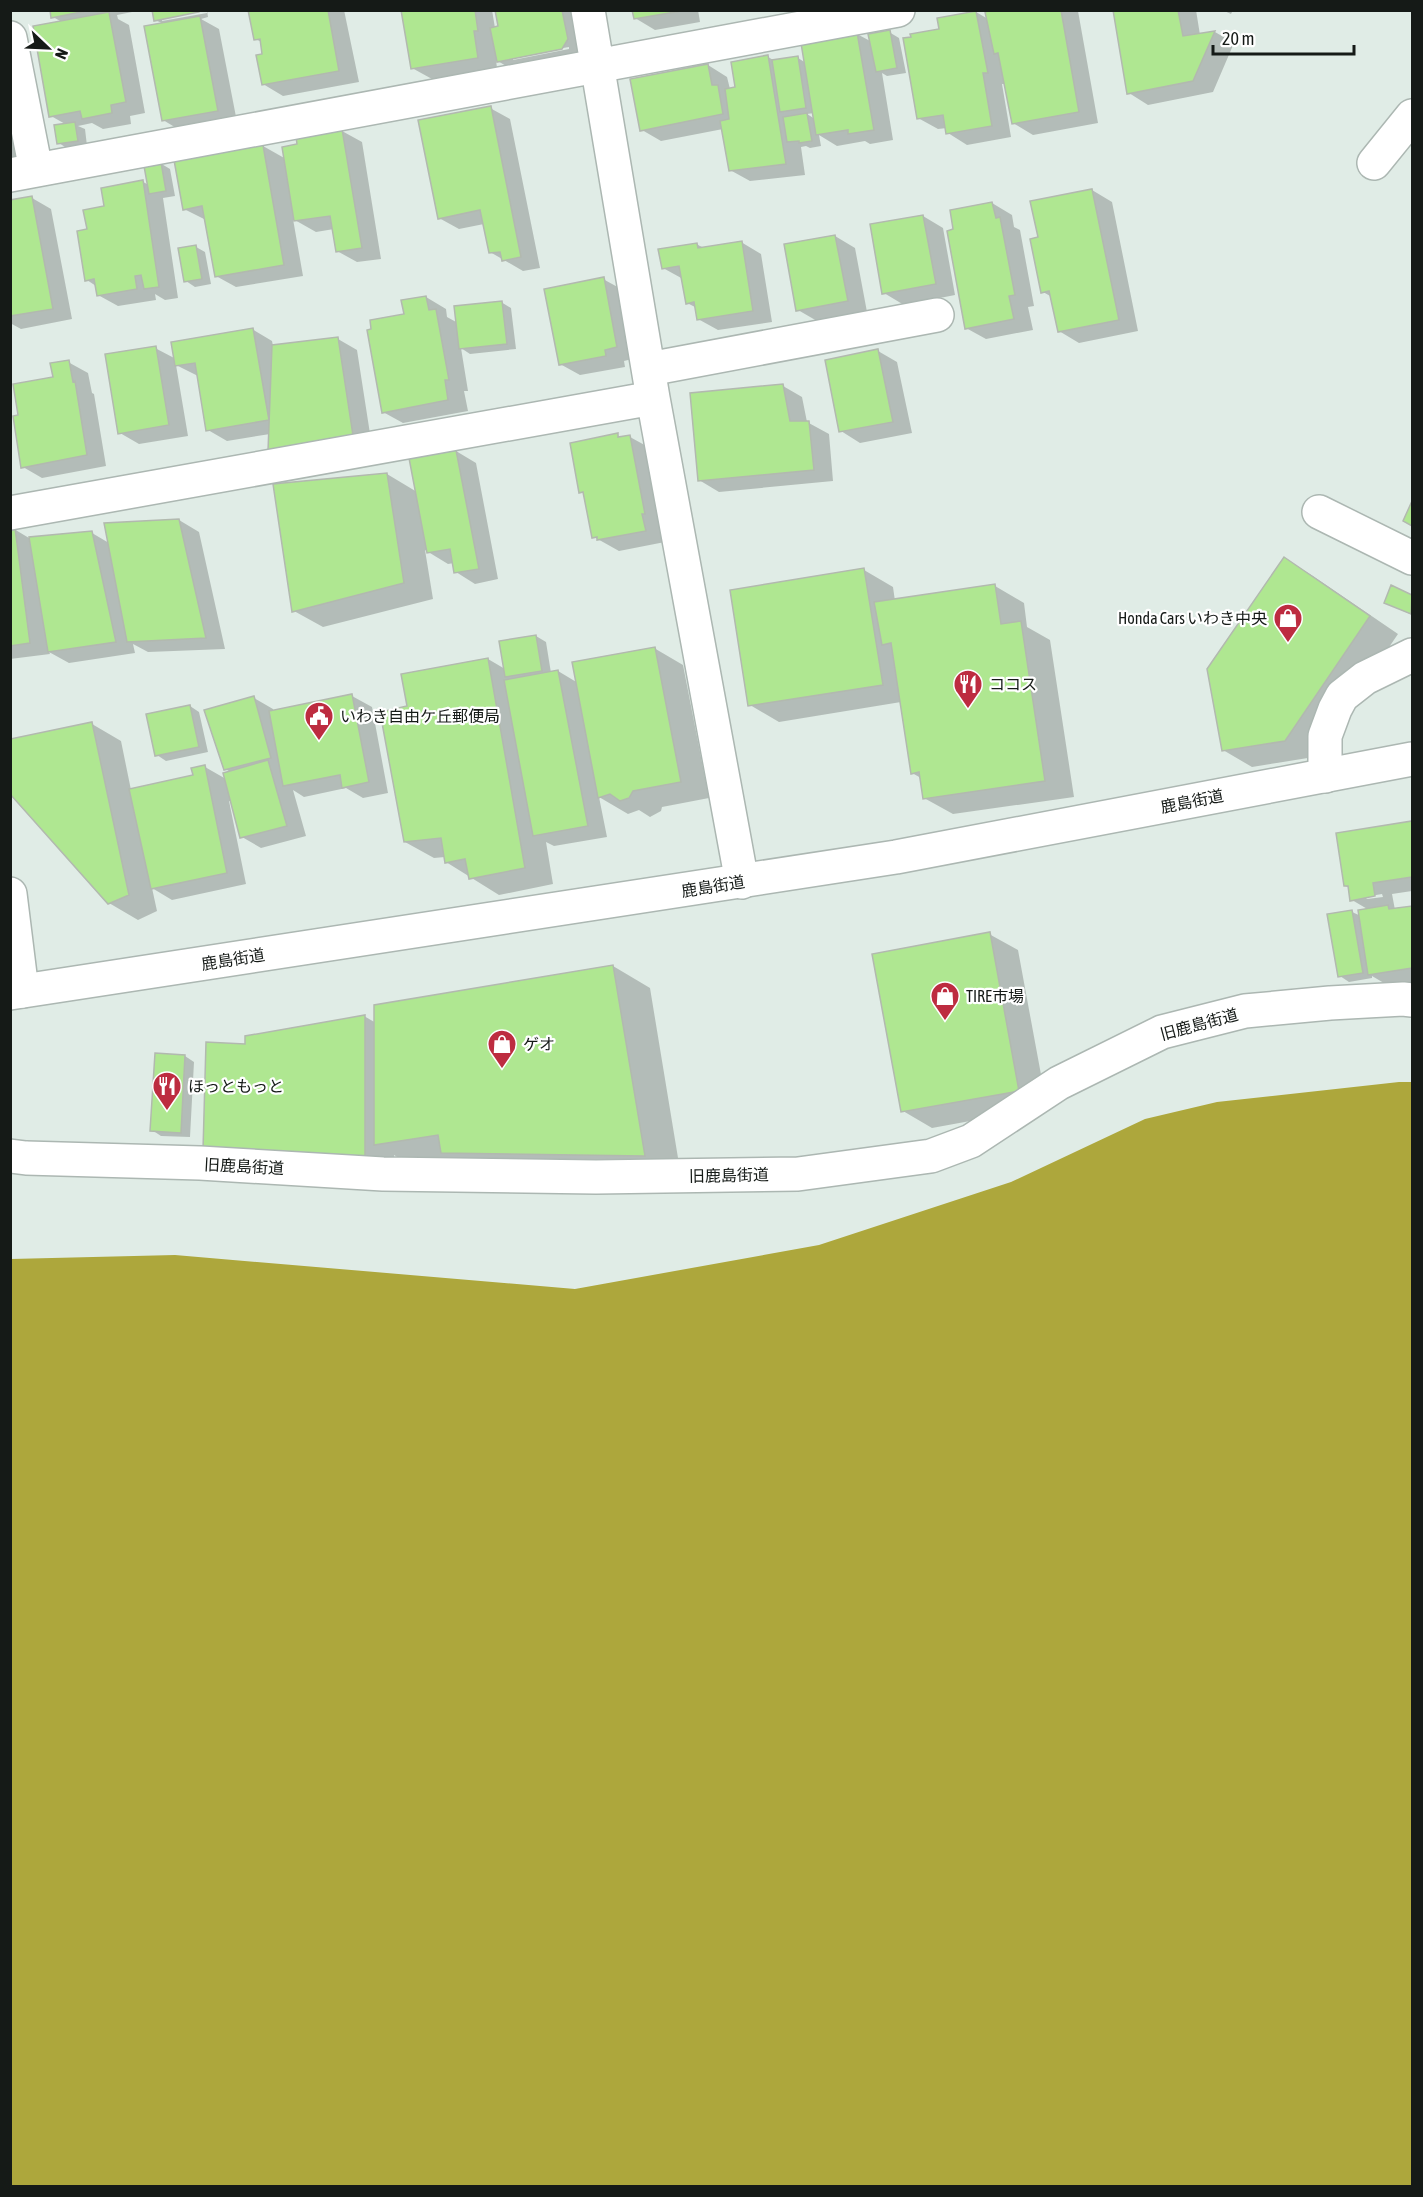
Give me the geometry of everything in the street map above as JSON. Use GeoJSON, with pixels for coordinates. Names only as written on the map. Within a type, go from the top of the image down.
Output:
{"type":"FeatureCollection","features":[{"type":"Feature","properties":{"kind":"street"},"geometry":{"type":"LineString","coordinates":[[588,10],[651,383],[742,882]]}},
{"type":"Feature","properties":{"kind":"street"},"geometry":{"type":"LineString","coordinates":[[10,38],[23,172],[898,10]]}},
{"type":"Feature","properties":{"kind":"street"},"geometry":{"type":"LineString","coordinates":[[1374,163],[1413,116]]}},
{"type":"Feature","properties":{"kind":"street"},"geometry":{"type":"LineString","coordinates":[[10,513],[651,383],[937,315]]}},
{"type":"Feature","properties":{"kind":"street"},"geometry":{"type":"LineString","coordinates":[[1319,512],[1413,558]]}},
{"type":"Feature","properties":{"kind":"street"},"geometry":{"type":"LineString","coordinates":[[1325,776],[1325,736],[1342,696],[1365,678],[1413,655]]}},
{"type":"Feature","properties":{"kind":"street","name":"鹿島街道"},"geometry":{"type":"LineString","coordinates":[[16,992],[896,857],[1413,759]]}},
{"type":"Feature","properties":{"kind":"street"},"geometry":{"type":"LineString","coordinates":[[10,894],[16,992]]}},
{"type":"Feature","properties":{"kind":"street","name":"旧鹿島街道"},"geometry":{"type":"LineString","coordinates":[[10,1156],[200,1163],[383,1174],[596,1177],[798,1174],[931,1155],[971,1142],[1059,1083],[1162,1032],[1245,1011],[1330,1003],[1413,1000]]}},
{"type":"Feature","properties":{"kind":"shaded area"},"geometry":{"type":"Polygon","coordinates":[[[1412,1082],[1412,2186],[11,2186],[11,1259],[175,1255],[575,1289],[819,1245],[1011,1182],[1145,1119],[1217,1102],[1412,1082]]]}},
{"type":"Feature","properties":{"kind":"building"},"geometry":{"type":"Polygon","coordinates":[[[50,10],[91,10],[51,18],[50,10]]]}},
{"type":"Feature","properties":{"kind":"building"},"geometry":{"type":"Polygon","coordinates":[[[152,10],[199,10],[199,12],[154,21],[152,10]]]}},
{"type":"Feature","properties":{"kind":"building"},"geometry":{"type":"Polygon","coordinates":[[[248,10],[328,10],[339,71],[262,85],[256,55],[262,54],[260,39],[254,40],[248,10]]]}},
{"type":"Feature","properties":{"kind":"building"},"geometry":{"type":"Polygon","coordinates":[[[401,10],[475,10],[478,31],[474,31],[478,58],[411,69],[401,10]]]}},
{"type":"Feature","properties":{"kind":"building"},"geometry":{"type":"Polygon","coordinates":[[[495,10],[562,10],[568,39],[562,49],[497,62],[490,28],[498,26],[495,10]]]}},
{"type":"Feature","properties":{"kind":"building"},"geometry":{"type":"Polygon","coordinates":[[[632,10],[681,10],[681,11],[634,19],[632,10]]]}},
{"type":"Feature","properties":{"kind":"building"},"geometry":{"type":"Polygon","coordinates":[[[991,10],[1061,10],[1079,112],[1012,124],[998,53],[994,54],[985,12],[991,10]]]}},
{"type":"Feature","properties":{"kind":"building"},"geometry":{"type":"Polygon","coordinates":[[[1113,10],[1178,10],[1183,36],[1215,31],[1193,81],[1127,94],[1113,10]]]}},
{"type":"Feature","properties":{"kind":"building"},"geometry":{"type":"Polygon","coordinates":[[[976,11],[988,73],[983,73],[992,126],[946,134],[943,115],[917,119],[903,38],[911,37],[910,34],[939,29],[937,18],[976,11]]]}},
{"type":"Feature","properties":{"kind":"building"},"geometry":{"type":"Polygon","coordinates":[[[109,12],[126,102],[111,105],[112,113],[82,119],[80,111],[49,117],[33,26],[109,12]]]}},
{"type":"Feature","properties":{"kind":"building"},"geometry":{"type":"Polygon","coordinates":[[[200,16],[218,111],[162,121],[144,26],[200,16]]]}},
{"type":"Feature","properties":{"kind":"building"},"geometry":{"type":"Polygon","coordinates":[[[890,30],[897,68],[876,72],[868,34],[890,30]]]}},
{"type":"Feature","properties":{"kind":"building"},"geometry":{"type":"Polygon","coordinates":[[[857,32],[874,130],[848,134],[848,130],[816,135],[801,43],[857,32]]]}},
{"type":"Feature","properties":{"kind":"building"},"geometry":{"type":"Polygon","coordinates":[[[768,55],[786,164],[729,171],[720,121],[729,119],[725,89],[735,87],[731,62],[768,55]]]}},
{"type":"Feature","properties":{"kind":"building"},"geometry":{"type":"Polygon","coordinates":[[[798,56],[806,108],[780,112],[772,60],[798,56]]]}},
{"type":"Feature","properties":{"kind":"building"},"geometry":{"type":"Polygon","coordinates":[[[708,64],[712,85],[718,85],[723,114],[640,131],[630,79],[708,64]]]}},
{"type":"Feature","properties":{"kind":"building"},"geometry":{"type":"Polygon","coordinates":[[[491,106],[521,257],[502,261],[500,252],[489,253],[480,210],[438,219],[418,120],[491,106]]]}},
{"type":"Feature","properties":{"kind":"building"},"geometry":{"type":"Polygon","coordinates":[[[807,113],[812,141],[787,142],[783,117],[807,113]]]}},
{"type":"Feature","properties":{"kind":"building"},"geometry":{"type":"Polygon","coordinates":[[[75,122],[78,141],[57,144],[54,125],[75,122]]]}},
{"type":"Feature","properties":{"kind":"building"},"geometry":{"type":"Polygon","coordinates":[[[342,129],[362,248],[336,252],[330,216],[294,221],[282,147],[297,144],[296,137],[342,129]]]}},
{"type":"Feature","properties":{"kind":"building"},"geometry":{"type":"Polygon","coordinates":[[[263,145],[284,265],[215,277],[202,206],[183,210],[174,160],[263,145]]]}},
{"type":"Feature","properties":{"kind":"building"},"geometry":{"type":"Polygon","coordinates":[[[161,162],[166,191],[149,194],[144,166],[161,162]]]}},
{"type":"Feature","properties":{"kind":"building"},"geometry":{"type":"Polygon","coordinates":[[[143,180],[159,287],[144,289],[141,275],[135,276],[137,289],[97,296],[94,279],[85,281],[77,231],[87,229],[83,210],[104,206],[101,188],[143,180]]]}},
{"type":"Feature","properties":{"kind":"building"},"geometry":{"type":"Polygon","coordinates":[[[1092,189],[1119,320],[1058,332],[1049,291],[1041,293],[1030,239],[1038,237],[1030,201],[1092,189]]]}},
{"type":"Feature","properties":{"kind":"building"},"geometry":{"type":"Polygon","coordinates":[[[32,196],[53,309],[10,316],[10,200],[32,196]]]}},
{"type":"Feature","properties":{"kind":"building"},"geometry":{"type":"Polygon","coordinates":[[[992,202],[996,218],[1000,217],[1015,295],[1009,296],[1014,319],[965,329],[947,231],[953,229],[950,210],[992,202]]]}},
{"type":"Feature","properties":{"kind":"building"},"geometry":{"type":"Polygon","coordinates":[[[923,215],[936,284],[882,294],[870,224],[923,215]]]}},
{"type":"Feature","properties":{"kind":"building"},"geometry":{"type":"Polygon","coordinates":[[[835,235],[848,301],[796,311],[784,244],[835,235]]]}},
{"type":"Feature","properties":{"kind":"building"},"geometry":{"type":"Polygon","coordinates":[[[742,241],[753,311],[697,320],[694,302],[686,304],[679,266],[662,269],[658,249],[697,243],[698,248],[742,241]]]}},
{"type":"Feature","properties":{"kind":"building"},"geometry":{"type":"Polygon","coordinates":[[[196,245],[202,279],[184,282],[178,248],[196,245]]]}},
{"type":"Feature","properties":{"kind":"building"},"geometry":{"type":"Polygon","coordinates":[[[604,277],[617,347],[605,350],[606,356],[559,365],[544,289],[604,277]]]}},
{"type":"Feature","properties":{"kind":"building"},"geometry":{"type":"Polygon","coordinates":[[[426,296],[429,310],[436,309],[449,380],[445,380],[448,400],[382,413],[367,330],[371,329],[370,320],[404,314],[401,300],[426,296]]]}},
{"type":"Feature","properties":{"kind":"building"},"geometry":{"type":"Polygon","coordinates":[[[502,301],[507,344],[459,349],[454,306],[502,301]]]}},
{"type":"Feature","properties":{"kind":"building"},"geometry":{"type":"Polygon","coordinates":[[[253,328],[269,420],[206,431],[195,363],[175,366],[171,342],[253,328]]]}},
{"type":"Feature","properties":{"kind":"building"},"geometry":{"type":"Polygon","coordinates":[[[338,337],[354,442],[268,451],[272,345],[338,337]]]}},
{"type":"Feature","properties":{"kind":"building"},"geometry":{"type":"Polygon","coordinates":[[[156,346],[169,425],[118,434],[105,354],[156,346]]]}},
{"type":"Feature","properties":{"kind":"building"},"geometry":{"type":"Polygon","coordinates":[[[878,349],[893,422],[839,432],[825,360],[878,349]]]}},
{"type":"Feature","properties":{"kind":"building"},"geometry":{"type":"Polygon","coordinates":[[[69,360],[73,382],[75,381],[87,455],[21,468],[13,416],[18,415],[13,384],[53,377],[50,363],[69,360]]]}},
{"type":"Feature","properties":{"kind":"building"},"geometry":{"type":"Polygon","coordinates":[[[783,384],[790,421],[809,421],[814,470],[698,481],[690,393],[783,384]]]}},
{"type":"Feature","properties":{"kind":"building"},"geometry":{"type":"Polygon","coordinates":[[[618,433],[618,437],[630,435],[645,514],[642,514],[646,531],[597,540],[597,537],[592,538],[583,492],[579,493],[570,443],[618,433]]]}},
{"type":"Feature","properties":{"kind":"building"},"geometry":{"type":"Polygon","coordinates":[[[456,450],[479,569],[454,573],[450,549],[427,553],[409,458],[456,450]]]}},
{"type":"Feature","properties":{"kind":"building"},"geometry":{"type":"Polygon","coordinates":[[[387,473],[404,583],[292,612],[273,484],[387,473]]]}},
{"type":"Feature","properties":{"kind":"building"},"geometry":{"type":"Polygon","coordinates":[[[1412,501],[1412,526],[1403,521],[1412,501]]]}},
{"type":"Feature","properties":{"kind":"building"},"geometry":{"type":"Polygon","coordinates":[[[179,519],[206,638],[127,642],[104,523],[179,519]]]}},
{"type":"Feature","properties":{"kind":"building"},"geometry":{"type":"Polygon","coordinates":[[[10,528],[15,528],[30,643],[10,646],[10,528]]]}},
{"type":"Feature","properties":{"kind":"building"},"geometry":{"type":"Polygon","coordinates":[[[92,531],[116,642],[48,652],[29,537],[92,531]]]}},
{"type":"Feature","properties":{"kind":"building","name":"Honda Cars いわき中央"},"geometry":{"type":"Polygon","coordinates":[[[1284,557],[1370,616],[1285,741],[1222,751],[1207,669],[1284,557]]]}},
{"type":"Feature","properties":{"kind":"building"},"geometry":{"type":"Polygon","coordinates":[[[864,568],[883,685],[748,706],[730,590],[864,568]]]}},
{"type":"Feature","properties":{"kind":"building","name":"ココス"},"geometry":{"type":"Polygon","coordinates":[[[995,584],[1001,624],[1021,621],[1045,781],[923,799],[919,772],[911,774],[891,643],[882,645],[874,602],[995,584]]]}},
{"type":"Feature","properties":{"kind":"building"},"geometry":{"type":"Polygon","coordinates":[[[1391,585],[1412,595],[1411,614],[1384,603],[1391,585]]]}},
{"type":"Feature","properties":{"kind":"building"},"geometry":{"type":"Polygon","coordinates":[[[536,635],[542,671],[505,677],[499,641],[536,635]]]}},
{"type":"Feature","properties":{"kind":"building"},"geometry":{"type":"Polygon","coordinates":[[[655,647],[681,782],[633,791],[629,798],[620,801],[610,794],[598,798],[572,662],[655,647]]]}},
{"type":"Feature","properties":{"kind":"building"},"geometry":{"type":"Polygon","coordinates":[[[488,658],[525,868],[469,879],[465,859],[445,863],[441,838],[404,842],[380,712],[407,706],[401,674],[488,658]]]}},
{"type":"Feature","properties":{"kind":"building"},"geometry":{"type":"Polygon","coordinates":[[[558,670],[588,826],[533,836],[504,680],[558,670]]]}},
{"type":"Feature","properties":{"kind":"building"},"geometry":{"type":"Polygon","coordinates":[[[352,694],[369,782],[342,788],[340,775],[283,786],[269,711],[352,694]]]}},
{"type":"Feature","properties":{"kind":"building"},"geometry":{"type":"Polygon","coordinates":[[[254,696],[271,758],[224,770],[204,710],[254,696]]]}},
{"type":"Feature","properties":{"kind":"building"},"geometry":{"type":"Polygon","coordinates":[[[190,705],[199,747],[155,756],[146,714],[190,705]]]}},
{"type":"Feature","properties":{"kind":"building"},"geometry":{"type":"Polygon","coordinates":[[[92,722],[129,895],[108,904],[10,794],[10,739],[92,722]]]}},
{"type":"Feature","properties":{"kind":"building"},"geometry":{"type":"Polygon","coordinates":[[[268,760],[287,826],[240,838],[223,773],[268,760]]]}},
{"type":"Feature","properties":{"kind":"building"},"geometry":{"type":"Polygon","coordinates":[[[205,765],[227,873],[151,889],[129,789],[193,775],[191,768],[205,765]]]}},
{"type":"Feature","properties":{"kind":"building"},"geometry":{"type":"Polygon","coordinates":[[[1412,821],[1412,877],[1373,883],[1375,896],[1350,901],[1348,886],[1344,886],[1336,833],[1412,821]]]}},
{"type":"Feature","properties":{"kind":"building"},"geometry":{"type":"Polygon","coordinates":[[[1388,905],[1389,909],[1412,906],[1412,968],[1368,975],[1358,910],[1388,905]]]}},
{"type":"Feature","properties":{"kind":"building"},"geometry":{"type":"Polygon","coordinates":[[[1352,910],[1363,973],[1338,977],[1327,914],[1352,910]]]}},
{"type":"Feature","properties":{"kind":"building","name":"TIRE市場"},"geometry":{"type":"Polygon","coordinates":[[[990,932],[1019,1091],[901,1112],[872,954],[990,932]]]}},
{"type":"Feature","properties":{"kind":"building","name":"ゲオ"},"geometry":{"type":"Polygon","coordinates":[[[613,965],[645,1156],[441,1153],[438,1135],[374,1145],[374,1005],[613,965]]]}},
{"type":"Feature","properties":{"kind":"building"},"geometry":{"type":"Polygon","coordinates":[[[365,1015],[365,1161],[203,1150],[206,1042],[245,1044],[245,1036],[365,1015]]]}},
{"type":"Feature","properties":{"kind":"building","name":"ほっともっと"},"geometry":{"type":"Polygon","coordinates":[[[155,1053],[185,1055],[181,1133],[150,1131],[155,1053]]]}},
{"type":"Feature","properties":{"kind":"place","name":"Honda Cars いわき中央"},"geometry":{"type":"Point","coordinates":[1288,644]}},
{"type":"Feature","properties":{"kind":"place","name":"ココス"},"geometry":{"type":"Point","coordinates":[968,710]}},
{"type":"Feature","properties":{"kind":"place","name":"いわき自由ケ丘郵便局"},"geometry":{"type":"Point","coordinates":[319,742]}},
{"type":"Feature","properties":{"kind":"place","name":"TIRE市場"},"geometry":{"type":"Point","coordinates":[945,1022]}},
{"type":"Feature","properties":{"kind":"place","name":"ゲオ"},"geometry":{"type":"Point","coordinates":[502,1070]}},
{"type":"Feature","properties":{"kind":"place","name":"ほっともっと"},"geometry":{"type":"Point","coordinates":[167,1112]}}]}
